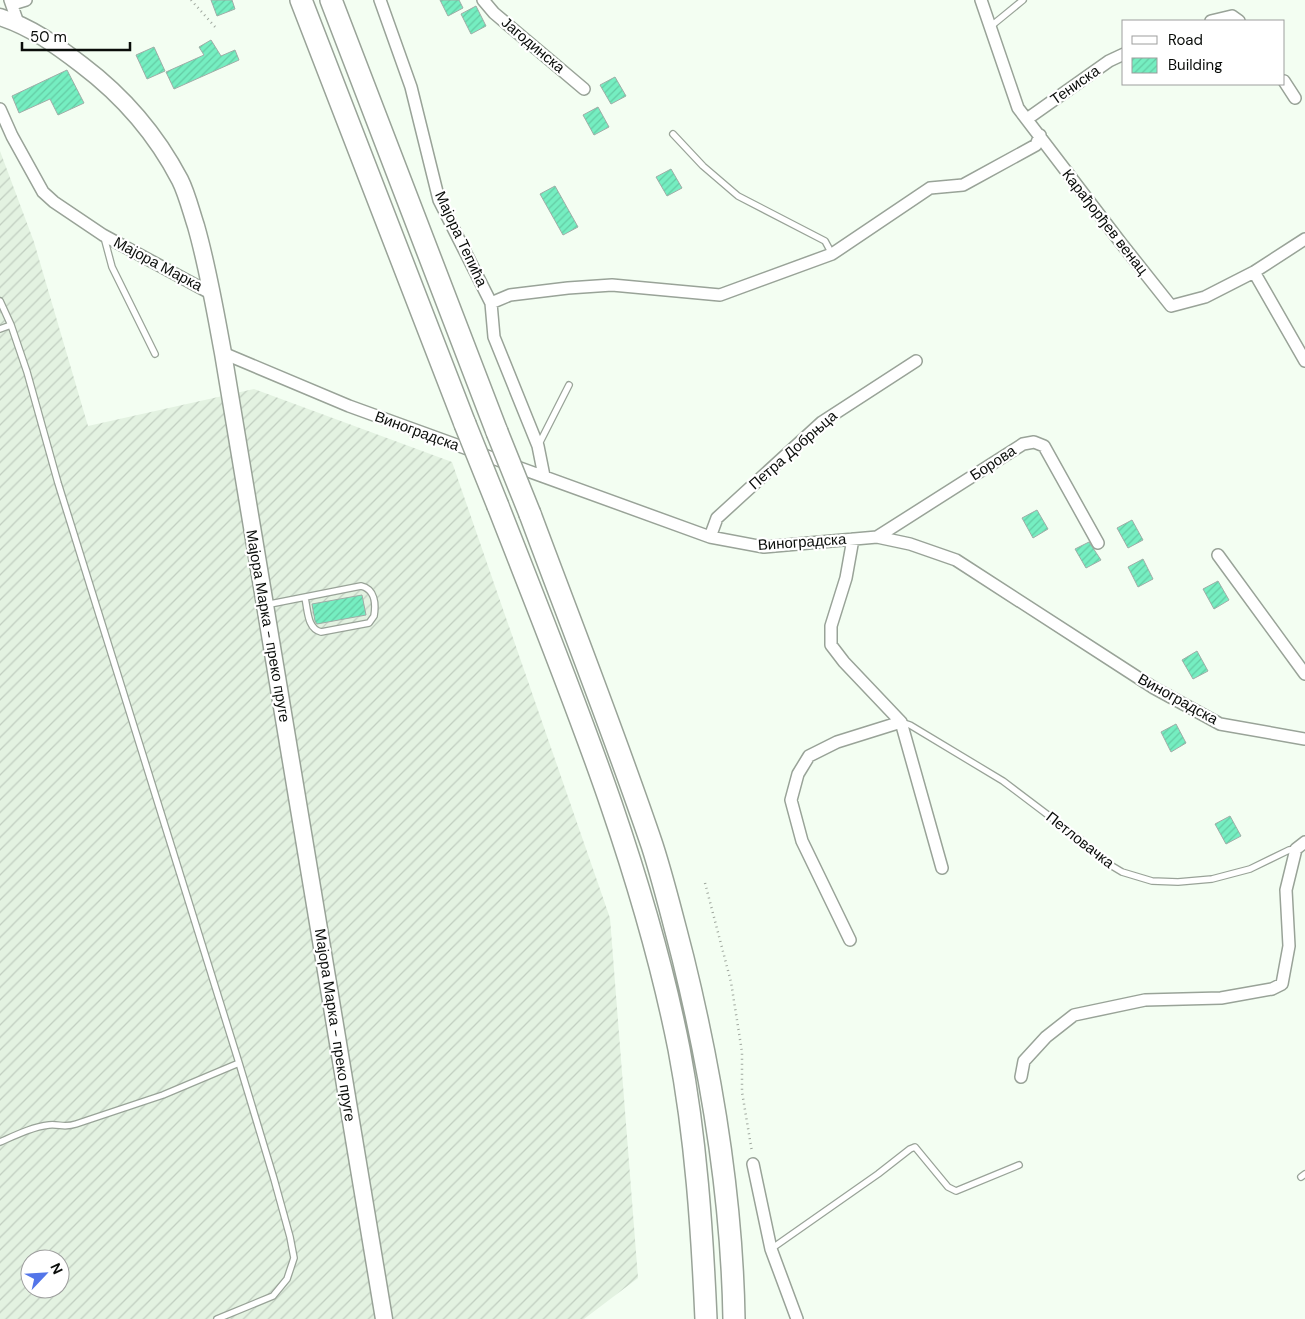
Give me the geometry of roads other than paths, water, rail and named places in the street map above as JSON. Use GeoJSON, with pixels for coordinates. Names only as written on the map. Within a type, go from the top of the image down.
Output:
{"type":"FeatureCollection","features":[{"type":"Feature","properties":{"kind":"highway"},"geometry":{"type":"LineString","coordinates":[[301,0],[595,760],[632,869],[662,976],[678,1048],[690,1120],[701,1220],[706,1319]]}},
{"type":"Feature","properties":{"kind":"highway"},"geometry":{"type":"LineString","coordinates":[[331,0],[604,709],[652,846],[698,1020],[717,1127],[726,1203],[734,1319]]}},
{"type":"Feature","properties":{"kind":"street"},"geometry":{"type":"LineString","coordinates":[[18,23],[11,2],[26,0]]}},
{"type":"Feature","properties":{"kind":"street","name":"Мајора Тепића"},"geometry":{"type":"LineString","coordinates":[[380,0],[412,87],[439,200],[491,303],[494,337],[538,446],[544,476]]}},
{"type":"Feature","properties":{"kind":"street","name":"Јагодинска"},"geometry":{"type":"LineString","coordinates":[[483,0],[494,13],[584,89]]}},
{"type":"Feature","properties":{"kind":"street","name":"Карађорђев венац"},"geometry":{"type":"LineString","coordinates":[[981,0],[1018,108],[1084,196],[1171,306],[1205,297],[1254,272],[1305,239]]}},
{"type":"Feature","properties":{"kind":"street"},"geometry":{"type":"LineString","coordinates":[[1214,20],[1232,16],[1238,20]]}},
{"type":"Feature","properties":{"kind":"street","name":"Мајора Марка - преко пруге"},"geometry":{"type":"LineString","coordinates":[[0,18],[18,23],[55,44],[94,74],[122,99],[147,128],[181,181],[206,260],[384,1319]]}},
{"type":"Feature","properties":{"kind":"street","name":"Тениска"},"geometry":{"type":"LineString","coordinates":[[1027,119],[1109,61],[1122,55]]}},
{"type":"Feature","properties":{"kind":"street"},"geometry":{"type":"LineString","coordinates":[[1285,83],[1295,98]]}},
{"type":"Feature","properties":{"kind":"street","name":"Мајора Марка"},"geometry":{"type":"LineString","coordinates":[[0,110],[43,192],[54,202],[104,235],[212,294]]}},
{"type":"Feature","properties":{"kind":"street"},"geometry":{"type":"LineString","coordinates":[[491,303],[510,295],[612,285],[720,294],[832,254],[930,188],[964,185],[1036,145],[1040,135]]}},
{"type":"Feature","properties":{"kind":"street"},"geometry":{"type":"LineString","coordinates":[[1254,272],[1305,361]]}},
{"type":"Feature","properties":{"kind":"street","name":"Виноградска"},"geometry":{"type":"LineString","coordinates":[[223,353],[349,406],[710,537],[764,548],[877,537],[910,544],[956,560],[1154,688],[1220,724],[1305,739]]}},
{"type":"Feature","properties":{"kind":"street","name":"Петра Добрњца"},"geometry":{"type":"LineString","coordinates":[[710,537],[717,518],[822,422],[916,361]]}},
{"type":"Feature","properties":{"kind":"street","name":"Борова"},"geometry":{"type":"LineString","coordinates":[[877,537],[1023,444],[1034,442],[1044,446],[1098,543]]}},
{"type":"Feature","properties":{"kind":"street","name":"Петловачка"},"geometry":{"type":"LineString","coordinates":[[853,539],[846,578],[831,626],[831,645],[844,662],[901,722],[942,868]]}},
{"type":"Feature","properties":{"kind":"street"},"geometry":{"type":"LineString","coordinates":[[1218,555],[1305,674]]}},
{"type":"Feature","properties":{"kind":"street"},"geometry":{"type":"LineString","coordinates":[[850,940],[802,841],[790,800],[798,774],[809,756],[837,742],[901,722]]}},
{"type":"Feature","properties":{"kind":"street"},"geometry":{"type":"LineString","coordinates":[[1021,1077],[1024,1061],[1046,1037],[1074,1014],[1145,1000],[1221,998],[1272,989],[1282,984],[1289,946],[1286,890],[1301,845]]}},
{"type":"Feature","properties":{"kind":"street"},"geometry":{"type":"LineString","coordinates":[[754,1164],[771,1249],[797,1319]]}},
{"type":"Feature","properties":{"kind":"lane"},"geometry":{"type":"LineString","coordinates":[[990,27],[1023,0]]}},
{"type":"Feature","properties":{"kind":"lane"},"geometry":{"type":"LineString","coordinates":[[673,134],[702,166],[738,196],[825,241],[832,254]]}},
{"type":"Feature","properties":{"kind":"lane","name":"Мајора Марка"},"geometry":{"type":"LineString","coordinates":[[104,235],[112,267],[155,354]]}},
{"type":"Feature","properties":{"kind":"lane"},"geometry":{"type":"LineString","coordinates":[[0,301],[11,325],[27,372],[58,483],[274,1179],[294,1258],[287,1279],[272,1296],[217,1319]]}},
{"type":"Feature","properties":{"kind":"lane"},"geometry":{"type":"LineString","coordinates":[[0,329],[11,325]]}},
{"type":"Feature","properties":{"kind":"lane"},"geometry":{"type":"LineString","coordinates":[[538,446],[569,385]]}},
{"type":"Feature","properties":{"kind":"lane"},"geometry":{"type":"LineString","coordinates":[[265,606],[361,586],[365,587],[374,600],[374,616],[369,623],[321,632],[312,628],[310,624],[305,598]]}},
{"type":"Feature","properties":{"kind":"lane","name":"Петловачка"},"geometry":{"type":"LineString","coordinates":[[901,722],[910,725],[1003,781],[1081,840],[1107,863],[1122,872],[1152,881],[1178,882],[1212,879],[1250,869],[1301,845]]}},
{"type":"Feature","properties":{"kind":"lane"},"geometry":{"type":"LineString","coordinates":[[0,1142],[36,1127],[52,1124],[66,1127],[76,1124],[163,1095],[239,1064]]}},
{"type":"Feature","properties":{"kind":"lane"},"geometry":{"type":"LineString","coordinates":[[771,1249],[878,1174],[910,1148],[915,1147],[948,1187],[956,1191],[1019,1165]]}}]}
